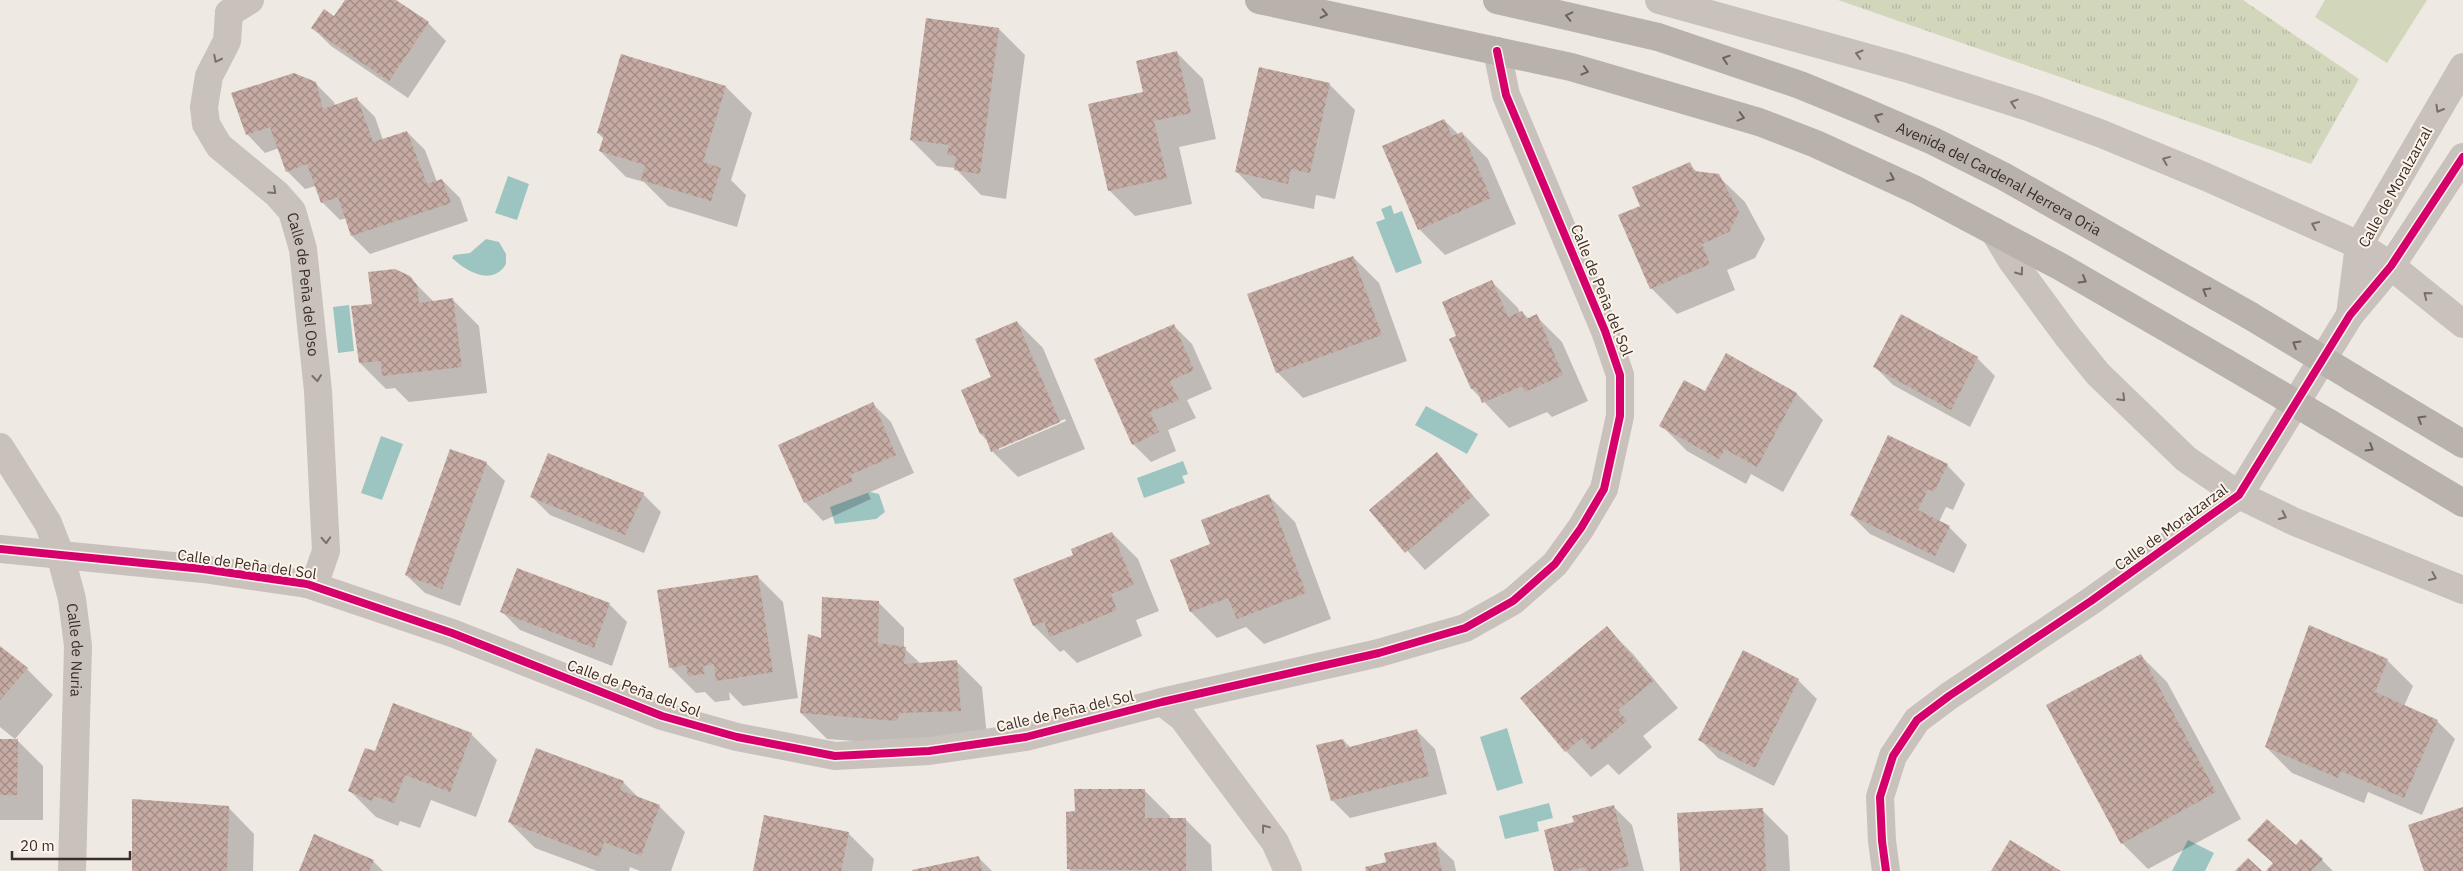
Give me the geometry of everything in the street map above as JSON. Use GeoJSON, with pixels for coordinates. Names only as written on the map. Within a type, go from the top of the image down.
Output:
{"type":"FeatureCollection","features":[{"type":"Feature","properties":{"kind":"main road"},"geometry":{"type":"LineString","coordinates":[[1259,0],[1572,67],[1759,122],[1816,144],[1916,190],[2061,267],[2329,422],[2463,503]]}},
{"type":"Feature","properties":{"kind":"main road","name":"Avenida del Cardenal Herrera Oria"},"geometry":{"type":"LineString","coordinates":[[1497,0],[1658,37],[1800,86],[1933,141],[2003,176],[2249,315],[2463,444]]}},
{"type":"Feature","properties":{"kind":"street"},"geometry":{"type":"LineString","coordinates":[[1659,0],[1858,54],[2031,108],[2206,177],[2359,245],[2391,266],[2463,324]]}},
{"type":"Feature","properties":{"kind":"street","name":"Calle de Peña del Oso"},"geometry":{"type":"LineString","coordinates":[[229,4],[227,41],[209,76],[204,107],[206,124],[219,146],[277,194],[292,211],[303,249],[318,391],[326,551],[318,574],[307,584]]}},
{"type":"Feature","properties":{"kind":"street","name":"Calle de Peña del Sol"},"geometry":{"type":"LineString","coordinates":[[0,549],[60,554],[307,584],[452,633],[662,716],[736,737],[835,756],[928,752],[1026,737],[1162,702],[1379,653],[1465,628],[1513,600],[1555,564],[1581,528],[1604,489],[1620,416],[1620,375],[1605,331],[1506,95],[1498,51]]}},
{"type":"Feature","properties":{"kind":"street","name":"Calle de Moralzarzal"},"geometry":{"type":"LineString","coordinates":[[2350,315],[2359,245],[2463,67]]}},
{"type":"Feature","properties":{"kind":"street","name":"Calle de Moralzarzal"},"geometry":{"type":"LineString","coordinates":[[1886,871],[1882,842],[1880,797],[1893,756],[1917,720],[1948,696],[2162,552],[2239,495],[2350,315],[2391,266],[2463,157]]}},
{"type":"Feature","properties":{"kind":"street"},"geometry":{"type":"LineString","coordinates":[[1994,231],[2012,261],[2098,374],[2153,430],[2186,459],[2239,495],[2295,522],[2462,590]]}},
{"type":"Feature","properties":{"kind":"street","name":"Calle de Nuria"},"geometry":{"type":"LineString","coordinates":[[0,447],[48,522],[60,554],[72,599],[78,646],[72,871]]}},
{"type":"Feature","properties":{"kind":"street"},"geometry":{"type":"LineString","coordinates":[[1162,702],[1182,717],[1275,842],[1288,871]]}},
{"type":"Feature","properties":{"kind":"green space"},"geometry":{"type":"Polygon","coordinates":[[[1838,0],[2243,0],[2359,79],[2311,164],[1838,0]]]}},
{"type":"Feature","properties":{"kind":"green space"},"geometry":{"type":"Polygon","coordinates":[[[2325,0],[2427,0],[2387,63],[2315,17],[2325,0]]]}},
{"type":"Feature","properties":{"kind":"water"},"geometry":{"type":"Polygon","coordinates":[[[508,176],[529,184],[517,220],[495,213],[508,176]]]}},
{"type":"Feature","properties":{"kind":"water"},"geometry":{"type":"Polygon","coordinates":[[[1391,205],[1394,214],[1402,211],[1422,263],[1396,273],[1376,222],[1385,219],[1381,209],[1391,205]]]}},
{"type":"Feature","properties":{"kind":"water"},"geometry":{"type":"Polygon","coordinates":[[[486,239],[499,242],[506,254],[506,264],[494,275],[486,276],[472,272],[452,258],[454,255],[470,253],[486,239]]]}},
{"type":"Feature","properties":{"kind":"water"},"geometry":{"type":"Polygon","coordinates":[[[349,305],[354,351],[338,353],[333,307],[349,305]]]}},
{"type":"Feature","properties":{"kind":"water"},"geometry":{"type":"Polygon","coordinates":[[[1426,406],[1478,434],[1467,454],[1415,425],[1426,406]]]}},
{"type":"Feature","properties":{"kind":"water"},"geometry":{"type":"Polygon","coordinates":[[[381,436],[403,444],[382,500],[361,493],[381,436]]]}},
{"type":"Feature","properties":{"kind":"water"},"geometry":{"type":"Polygon","coordinates":[[[1183,461],[1188,474],[1182,476],[1185,483],[1144,498],[1137,478],[1183,461]]]}},
{"type":"Feature","properties":{"kind":"water"},"geometry":{"type":"Polygon","coordinates":[[[870,492],[879,494],[885,512],[876,519],[835,524],[830,507],[870,492]]]}},
{"type":"Feature","properties":{"kind":"water"},"geometry":{"type":"Polygon","coordinates":[[[1507,728],[1523,783],[1497,791],[1480,737],[1507,728]]]}},
{"type":"Feature","properties":{"kind":"water"},"geometry":{"type":"Polygon","coordinates":[[[1549,803],[1553,818],[1537,822],[1539,831],[1505,839],[1499,816],[1549,803]]]}},
{"type":"Feature","properties":{"kind":"water"},"geometry":{"type":"Polygon","coordinates":[[[2188,840],[2214,853],[2205,871],[2172,871],[2188,840]]]}},
{"type":"Feature","properties":{"kind":"building"},"geometry":{"type":"Polygon","coordinates":[[[345,0],[396,0],[429,22],[389,81],[311,28],[324,9],[334,16],[345,0]]]}},
{"type":"Feature","properties":{"kind":"building"},"geometry":{"type":"Polygon","coordinates":[[[926,18],[999,28],[980,174],[954,170],[956,156],[947,155],[949,145],[910,140],[926,18]]]}},
{"type":"Feature","properties":{"kind":"building"},"geometry":{"type":"Polygon","coordinates":[[[1177,51],[1191,113],[1154,121],[1167,178],[1108,191],[1088,104],[1143,92],[1136,61],[1177,51]]]}},
{"type":"Feature","properties":{"kind":"building"},"geometry":{"type":"Polygon","coordinates":[[[621,54],[726,86],[703,162],[721,168],[711,201],[641,180],[645,165],[599,151],[604,135],[597,133],[621,54]]]}},
{"type":"Feature","properties":{"kind":"building"},"geometry":{"type":"Polygon","coordinates":[[[1259,67],[1330,83],[1310,173],[1291,169],[1288,184],[1235,172],[1259,67]]]}},
{"type":"Feature","properties":{"kind":"building"},"geometry":{"type":"Polygon","coordinates":[[[294,73],[316,82],[323,109],[357,97],[373,142],[407,131],[427,184],[442,179],[451,203],[351,236],[338,197],[321,203],[307,164],[286,172],[270,127],[246,135],[231,93],[294,73]]]}},
{"type":"Feature","properties":{"kind":"building"},"geometry":{"type":"Polygon","coordinates":[[[1444,119],[1452,136],[1462,132],[1491,198],[1418,230],[1382,146],[1444,119]]]}},
{"type":"Feature","properties":{"kind":"building"},"geometry":{"type":"Polygon","coordinates":[[[1690,162],[1694,171],[1719,174],[1739,212],[1729,232],[1702,244],[1710,264],[1650,289],[1618,215],[1640,206],[1632,187],[1690,162]]]}},
{"type":"Feature","properties":{"kind":"building"},"geometry":{"type":"Polygon","coordinates":[[[1353,256],[1382,335],[1276,373],[1247,294],[1353,256]]]}},
{"type":"Feature","properties":{"kind":"building"},"geometry":{"type":"Polygon","coordinates":[[[395,269],[410,276],[417,285],[419,303],[453,298],[462,367],[382,376],[381,361],[359,363],[351,306],[372,304],[368,272],[395,269]]]}},
{"type":"Feature","properties":{"kind":"building"},"geometry":{"type":"Polygon","coordinates":[[[1492,280],[1508,317],[1522,311],[1526,319],[1537,314],[1563,375],[1525,392],[1522,386],[1482,403],[1476,387],[1471,389],[1449,339],[1456,336],[1442,302],[1492,280]]]}},
{"type":"Feature","properties":{"kind":"building"},"geometry":{"type":"Polygon","coordinates":[[[1901,314],[1978,357],[1951,410],[1873,367],[1901,314]]]}},
{"type":"Feature","properties":{"kind":"building"},"geometry":{"type":"Polygon","coordinates":[[[1017,321],[1060,422],[991,452],[984,433],[980,434],[961,390],[991,377],[975,339],[1017,321]]]}},
{"type":"Feature","properties":{"kind":"building"},"geometry":{"type":"Polygon","coordinates":[[[1174,324],[1194,370],[1170,381],[1179,400],[1150,412],[1159,432],[1132,445],[1094,359],[1174,324]]]}},
{"type":"Feature","properties":{"kind":"building"},"geometry":{"type":"Polygon","coordinates":[[[1726,353],[1797,393],[1757,467],[1725,449],[1719,459],[1659,426],[1684,380],[1705,391],[1726,353]]]}},
{"type":"Feature","properties":{"kind":"building"},"geometry":{"type":"Polygon","coordinates":[[[873,402],[896,455],[850,475],[853,481],[804,503],[778,445],[873,402]]]}},
{"type":"Feature","properties":{"kind":"building"},"geometry":{"type":"Polygon","coordinates":[[[1888,435],[1948,464],[1934,492],[1928,489],[1918,510],[1950,526],[1935,556],[1850,515],[1888,435]]]}},
{"type":"Feature","properties":{"kind":"building"},"geometry":{"type":"Polygon","coordinates":[[[450,449],[487,462],[442,589],[405,575],[450,449]]]}},
{"type":"Feature","properties":{"kind":"building"},"geometry":{"type":"Polygon","coordinates":[[[1437,452],[1473,496],[1405,553],[1369,510],[1437,452]]]}},
{"type":"Feature","properties":{"kind":"building"},"geometry":{"type":"Polygon","coordinates":[[[548,453],[644,493],[625,535],[530,497],[548,453]]]}},
{"type":"Feature","properties":{"kind":"building"},"geometry":{"type":"Polygon","coordinates":[[[1269,494],[1306,593],[1237,619],[1228,598],[1190,612],[1170,560],[1210,544],[1201,520],[1269,494]]]}},
{"type":"Feature","properties":{"kind":"building"},"geometry":{"type":"Polygon","coordinates":[[[1112,532],[1134,585],[1111,594],[1117,610],[1050,637],[1044,622],[1033,626],[1013,579],[1073,555],[1071,549],[1112,532]]]}},
{"type":"Feature","properties":{"kind":"building"},"geometry":{"type":"Polygon","coordinates":[[[517,568],[610,603],[594,648],[500,612],[517,568]]]}},
{"type":"Feature","properties":{"kind":"building"},"geometry":{"type":"Polygon","coordinates":[[[758,575],[773,672],[716,681],[714,664],[703,666],[705,674],[688,676],[686,665],[669,668],[657,590],[758,575]]]}},
{"type":"Feature","properties":{"kind":"building"},"geometry":{"type":"Polygon","coordinates":[[[822,597],[879,601],[878,643],[906,647],[904,664],[957,660],[961,711],[900,713],[897,721],[800,713],[808,634],[821,638],[822,597]]]}},
{"type":"Feature","properties":{"kind":"building"},"geometry":{"type":"Polygon","coordinates":[[[2309,625],[2388,659],[2375,692],[2438,720],[2404,798],[2341,771],[2338,778],[2265,747],[2309,625]]]}},
{"type":"Feature","properties":{"kind":"building"},"geometry":{"type":"Polygon","coordinates":[[[1607,626],[1653,681],[1618,710],[1627,721],[1592,750],[1582,738],[1565,752],[1520,698],[1607,626]]]}},
{"type":"Feature","properties":{"kind":"building"},"geometry":{"type":"Polygon","coordinates":[[[0,646],[28,668],[0,700],[0,646]]]}},
{"type":"Feature","properties":{"kind":"building"},"geometry":{"type":"Polygon","coordinates":[[[1743,650],[1799,679],[1755,768],[1698,740],[1743,650]]]}},
{"type":"Feature","properties":{"kind":"building"},"geometry":{"type":"Polygon","coordinates":[[[2141,654],[2216,792],[2121,844],[2046,705],[2141,654]]]}},
{"type":"Feature","properties":{"kind":"building"},"geometry":{"type":"Polygon","coordinates":[[[393,703],[472,733],[450,792],[405,775],[394,803],[374,796],[372,801],[348,791],[365,748],[375,751],[393,703]]]}},
{"type":"Feature","properties":{"kind":"building"},"geometry":{"type":"Polygon","coordinates":[[[1417,729],[1429,776],[1331,801],[1316,745],[1343,739],[1346,748],[1417,729]]]}},
{"type":"Feature","properties":{"kind":"building"},"geometry":{"type":"Polygon","coordinates":[[[0,739],[18,739],[17,795],[0,795],[0,739]]]}},
{"type":"Feature","properties":{"kind":"building"},"geometry":{"type":"Polygon","coordinates":[[[536,748],[624,781],[620,790],[660,805],[641,856],[604,842],[599,857],[508,822],[536,748]]]}},
{"type":"Feature","properties":{"kind":"building"},"geometry":{"type":"Polygon","coordinates":[[[1074,789],[1145,789],[1145,818],[1186,818],[1186,871],[1067,869],[1066,812],[1075,811],[1074,789]]]}},
{"type":"Feature","properties":{"kind":"building"},"geometry":{"type":"Polygon","coordinates":[[[132,799],[229,806],[227,871],[132,871],[132,799]]]}},
{"type":"Feature","properties":{"kind":"building"},"geometry":{"type":"Polygon","coordinates":[[[1614,805],[1629,866],[1608,871],[1586,871],[1585,867],[1568,871],[1554,871],[1544,830],[1574,822],[1572,816],[1614,805]]]}},
{"type":"Feature","properties":{"kind":"building"},"geometry":{"type":"Polygon","coordinates":[[[2463,807],[2463,871],[2424,871],[2408,825],[2463,807]]]}},
{"type":"Feature","properties":{"kind":"building"},"geometry":{"type":"Polygon","coordinates":[[[1763,808],[1766,871],[1680,871],[1677,813],[1763,808]]]}},
{"type":"Feature","properties":{"kind":"building"},"geometry":{"type":"Polygon","coordinates":[[[764,815],[849,832],[841,871],[753,871],[764,815]]]}},
{"type":"Feature","properties":{"kind":"building"},"geometry":{"type":"Polygon","coordinates":[[[2267,819],[2296,845],[2301,839],[2323,859],[2311,871],[2266,871],[2273,863],[2247,840],[2267,819]]]}},
{"type":"Feature","properties":{"kind":"building"},"geometry":{"type":"Polygon","coordinates":[[[314,834],[374,860],[369,871],[299,871],[314,834]]]}},
{"type":"Feature","properties":{"kind":"building"},"geometry":{"type":"Polygon","coordinates":[[[2010,840],[2061,871],[1991,871],[2010,840]]]}},
{"type":"Feature","properties":{"kind":"building"},"geometry":{"type":"Polygon","coordinates":[[[1436,842],[1442,871],[1366,871],[1365,867],[1386,862],[1384,853],[1436,842]]]}},
{"type":"Feature","properties":{"kind":"building"},"geometry":{"type":"Polygon","coordinates":[[[979,856],[982,871],[912,871],[912,870],[979,856]]]}},
{"type":"Feature","properties":{"kind":"building"},"geometry":{"type":"Polygon","coordinates":[[[2248,858],[2262,871],[2235,871],[2248,858]]]}},
{"type":"Feature","properties":{"kind":"cycle path"},"geometry":{"type":"LineString","coordinates":[[0,549],[203,569],[307,584],[452,633],[662,716],[737,737],[835,756],[929,751],[1026,737],[1162,702],[1379,653],[1465,628],[1513,601],[1555,564],[1581,528],[1604,489],[1620,416],[1620,375],[1605,331],[1506,95],[1497,51]]}},
{"type":"Feature","properties":{"kind":"cycle path"},"geometry":{"type":"LineString","coordinates":[[1886,871],[1882,841],[1880,797],[1893,756],[1917,720],[1949,696],[2091,601],[2239,495],[2350,315],[2391,266],[2463,157]]}}]}
